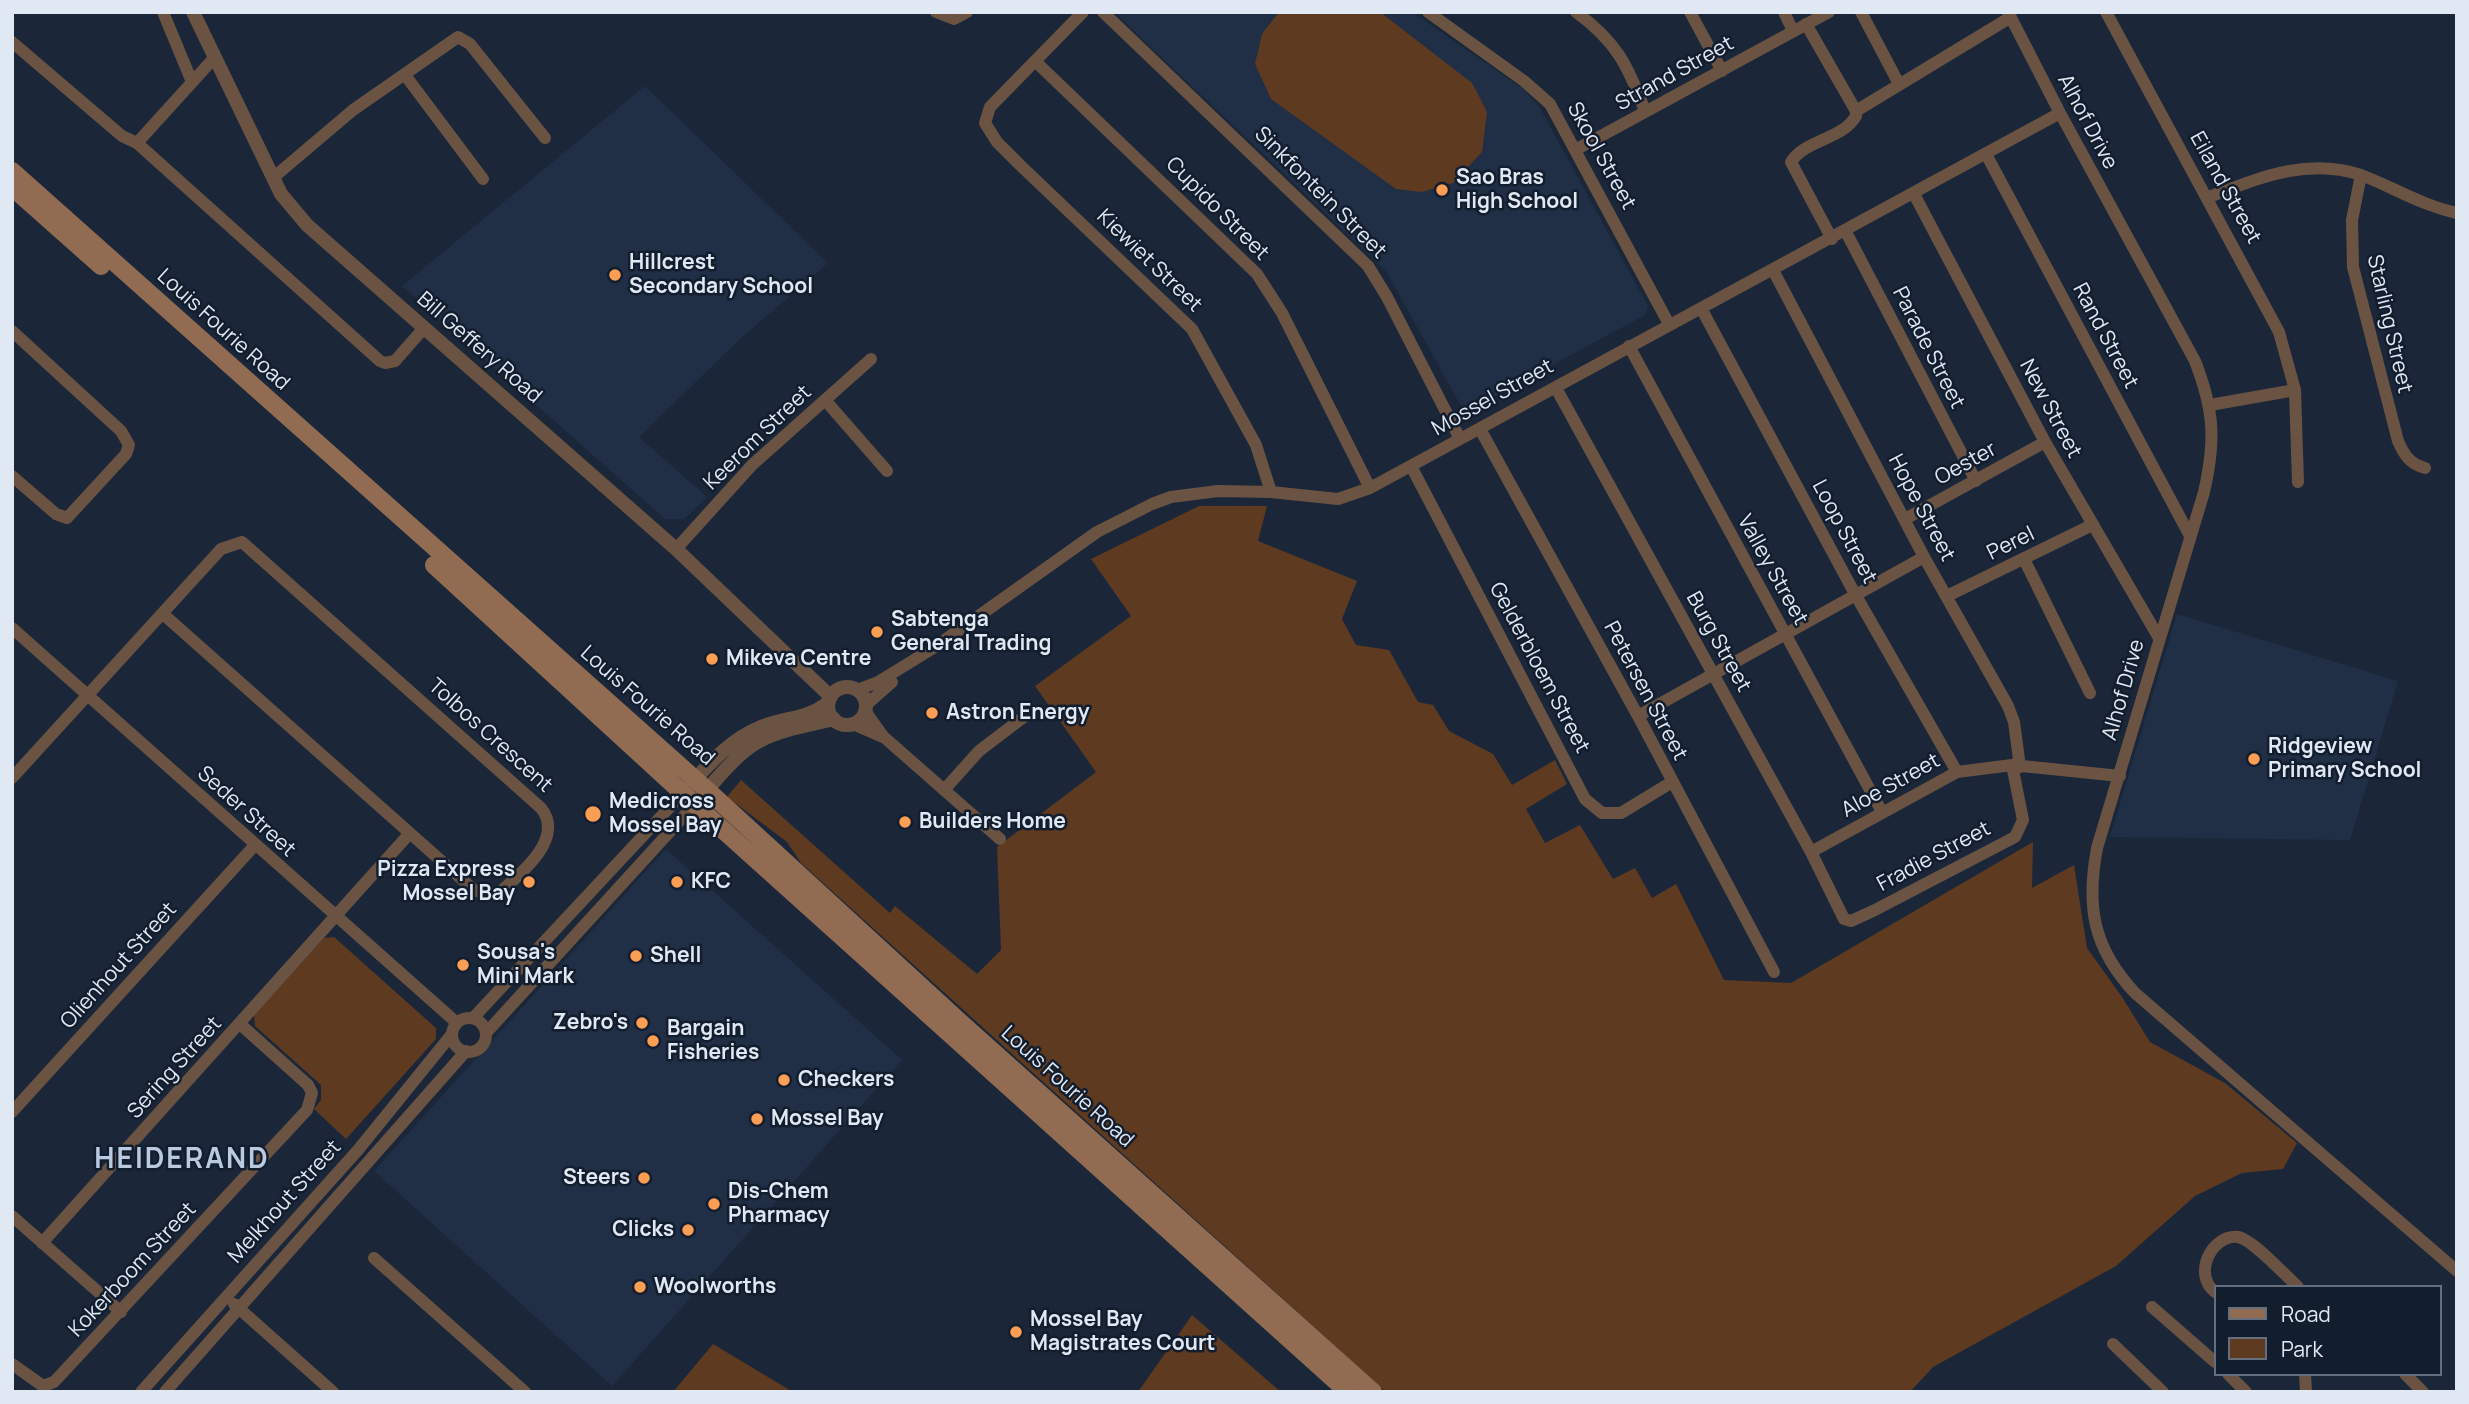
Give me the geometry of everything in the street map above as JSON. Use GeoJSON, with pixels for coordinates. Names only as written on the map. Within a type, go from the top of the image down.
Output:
{"type":"FeatureCollection","features":[{"type":"Feature","properties":{"kind":"main road","name":"Louis Fourie Road"},"geometry":{"type":"LineString","coordinates":[[12,171],[695,791],[1348,1392]]}},
{"type":"Feature","properties":{"kind":"main road","name":"Louis Fourie Road"},"geometry":{"type":"LineString","coordinates":[[12,187],[961,1023],[1373,1392]]}},
{"type":"Feature","properties":{"kind":"street"},"geometry":{"type":"LineString","coordinates":[[163,12],[192,82]]}},
{"type":"Feature","properties":{"kind":"street","name":"Bill Geffery Road"},"geometry":{"type":"LineString","coordinates":[[193,12],[274,177],[290,206],[307,225],[676,549],[832,696]]}},
{"type":"Feature","properties":{"kind":"street"},"geometry":{"type":"LineString","coordinates":[[936,12],[954,19],[967,12]]}},
{"type":"Feature","properties":{"kind":"street"},"geometry":{"type":"LineString","coordinates":[[1036,62],[1083,12]]}},
{"type":"Feature","properties":{"kind":"street","name":"Sinkfontein Street"},"geometry":{"type":"LineString","coordinates":[[1103,12],[1368,267],[1387,297],[1461,439]]}},
{"type":"Feature","properties":{"kind":"street","name":"Skool Street"},"geometry":{"type":"LineString","coordinates":[[1428,12],[1540,94],[1577,149],[1669,324]]}},
{"type":"Feature","properties":{"kind":"street"},"geometry":{"type":"LineString","coordinates":[[1576,12],[1614,44],[1626,62],[1645,111]]}},
{"type":"Feature","properties":{"kind":"street"},"geometry":{"type":"LineString","coordinates":[[1690,12],[1722,71]]}},
{"type":"Feature","properties":{"kind":"street"},"geometry":{"type":"LineString","coordinates":[[1784,12],[1793,31]]}},
{"type":"Feature","properties":{"kind":"street","name":"Strand Street"},"geometry":{"type":"LineString","coordinates":[[1577,149],[1829,12]]}},
{"type":"Feature","properties":{"kind":"street"},"geometry":{"type":"LineString","coordinates":[[1861,12],[1899,84]]}},
{"type":"Feature","properties":{"kind":"street","name":"Eiland Street"},"geometry":{"type":"LineString","coordinates":[[2106,12],[2279,332],[2295,390],[2298,482]]}},
{"type":"Feature","properties":{"kind":"street"},"geometry":{"type":"LineString","coordinates":[[1856,111],[2010,14]]}},
{"type":"Feature","properties":{"kind":"street","name":"Alhof Drive"},"geometry":{"type":"LineString","coordinates":[[2010,14],[2060,113],[2195,360],[2210,405],[2213,454],[2097,848],[2091,879],[2092,915],[2109,962],[2135,993],[2457,1271]]}},
{"type":"Feature","properties":{"kind":"street"},"geometry":{"type":"LineString","coordinates":[[1806,24],[1856,111],[1856,116],[1847,127],[1800,152],[1791,162],[1832,239]]}},
{"type":"Feature","properties":{"kind":"street"},"geometry":{"type":"LineString","coordinates":[[274,177],[353,110],[453,38],[463,38],[545,138]]}},
{"type":"Feature","properties":{"kind":"street"},"geometry":{"type":"LineString","coordinates":[[12,42],[122,136],[137,143],[380,361],[395,361],[424,328]]}},
{"type":"Feature","properties":{"kind":"street"},"geometry":{"type":"LineString","coordinates":[[137,143],[215,57]]}},
{"type":"Feature","properties":{"kind":"street","name":"Kiewiet Street"},"geometry":{"type":"LineString","coordinates":[[1036,62],[990,107],[985,121],[997,142],[1192,329],[1256,445],[1270,492]]}},
{"type":"Feature","properties":{"kind":"street","name":"Cupido Street"},"geometry":{"type":"LineString","coordinates":[[1036,62],[1257,274],[1282,313],[1370,488]]}},
{"type":"Feature","properties":{"kind":"street"},"geometry":{"type":"LineString","coordinates":[[405,75],[483,179]]}},
{"type":"Feature","properties":{"kind":"street","name":"Mossel Street"},"geometry":{"type":"LineString","coordinates":[[935,647],[1097,532],[1171,497],[1218,491],[1270,492],[1338,499],[1370,488],[1669,324],[1846,232],[2060,113]]}},
{"type":"Feature","properties":{"kind":"street","name":"Rand Street"},"geometry":{"type":"LineString","coordinates":[[1986,154],[2190,536]]}},
{"type":"Feature","properties":{"kind":"street"},"geometry":{"type":"LineString","coordinates":[[2208,197],[2283,171],[2334,168],[2361,175],[2432,207],[2457,213]]}},
{"type":"Feature","properties":{"kind":"street","name":"Starling Street"},"geometry":{"type":"LineString","coordinates":[[2361,175],[2352,220],[2353,267],[2401,448],[2411,462],[2426,468]]}},
{"type":"Feature","properties":{"kind":"street","name":"New Street"},"geometry":{"type":"LineString","coordinates":[[1914,194],[2045,442],[2160,638]]}},
{"type":"Feature","properties":{"kind":"street","name":"Parade Street"},"geometry":{"type":"LineString","coordinates":[[1846,232],[1976,481]]}},
{"type":"Feature","properties":{"kind":"street","name":"Hope Street"},"geometry":{"type":"LineString","coordinates":[[1773,270],[1924,557],[2008,706],[2014,722],[2016,766]]}},
{"type":"Feature","properties":{"kind":"street","name":"Loop Street"},"geometry":{"type":"LineString","coordinates":[[1701,308],[1856,594],[1957,772]]}},
{"type":"Feature","properties":{"kind":"street"},"geometry":{"type":"LineString","coordinates":[[12,331],[121,431],[129,444],[126,454],[67,518],[56,514],[12,476]]}},
{"type":"Feature","properties":{"kind":"street","name":"Valley Street"},"geometry":{"type":"LineString","coordinates":[[1629,346],[1882,812]]}},
{"type":"Feature","properties":{"kind":"street","name":"Keerom Street"},"geometry":{"type":"LineString","coordinates":[[676,549],[752,465],[872,359]]}},
{"type":"Feature","properties":{"kind":"street","name":"Burg Street"},"geometry":{"type":"LineString","coordinates":[[1556,388],[1811,852],[1842,916]]}},
{"type":"Feature","properties":{"kind":"street"},"geometry":{"type":"LineString","coordinates":[[2210,405],[2295,390]]}},
{"type":"Feature","properties":{"kind":"street"},"geometry":{"type":"LineString","coordinates":[[825,400],[887,471]]}},
{"type":"Feature","properties":{"kind":"street","name":"Petersen Street"},"geometry":{"type":"LineString","coordinates":[[1480,429],[1638,716],[1774,972]]}},
{"type":"Feature","properties":{"kind":"street","name":"Oester"},"geometry":{"type":"LineString","coordinates":[[1905,519],[2045,442]]}},
{"type":"Feature","properties":{"kind":"street","name":"Gelderbloem Street"},"geometry":{"type":"LineString","coordinates":[[1411,466],[1585,799],[1602,813],[1621,813],[1672,782]]}},
{"type":"Feature","properties":{"kind":"street","name":"Perel"},"geometry":{"type":"LineString","coordinates":[[1947,596],[2092,525]]}},
{"type":"Feature","properties":{"kind":"street","name":"Tolbos Crescent"},"geometry":{"type":"LineString","coordinates":[[13,776],[221,549],[242,542],[255,550],[541,808],[550,827],[547,841],[513,881],[500,892],[490,895],[474,890],[163,614]]}},
{"type":"Feature","properties":{"kind":"street"},"geometry":{"type":"LineString","coordinates":[[1638,716],[1924,557]]}},
{"type":"Feature","properties":{"kind":"street"},"geometry":{"type":"LineString","coordinates":[[2024,559],[2090,693]]}},
{"type":"Feature","properties":{"kind":"street","name":"Seder Street"},"geometry":{"type":"LineString","coordinates":[[12,628],[335,918],[454,1029]]}},
{"type":"Feature","properties":{"kind":"street"},"geometry":{"type":"LineString","coordinates":[[885,738],[853,723],[834,719],[766,735],[735,757],[695,791],[473,1018],[454,1029],[456,1045],[466,1051],[482,1046],[486,1033],[695,791],[739,738],[764,725],[810,715],[832,696],[848,687],[857,690],[878,682],[935,647]]}},
{"type":"Feature","properties":{"kind":"street"},"geometry":{"type":"LineString","coordinates":[[853,723],[866,708],[935,647]]}},
{"type":"Feature","properties":{"kind":"street"},"geometry":{"type":"LineString","coordinates":[[857,690],[885,738],[1000,839]]}},
{"type":"Feature","properties":{"kind":"street"},"geometry":{"type":"LineString","coordinates":[[832,696],[834,719]]}},
{"type":"Feature","properties":{"kind":"street"},"geometry":{"type":"LineString","coordinates":[[944,790],[979,751],[1025,716]]}},
{"type":"Feature","properties":{"kind":"street","name":"Aloe Street"},"geometry":{"type":"LineString","coordinates":[[1811,852],[1957,772],[2016,766],[2120,776]]}},
{"type":"Feature","properties":{"kind":"street","name":"Fradie Street"},"geometry":{"type":"LineString","coordinates":[[1842,916],[1851,921],[2015,837],[2023,820],[2016,766]]}},
{"type":"Feature","properties":{"kind":"street","name":"Sering Street"},"geometry":{"type":"LineString","coordinates":[[42,1243],[410,833]]}},
{"type":"Feature","properties":{"kind":"street","name":"Olienhout Street"},"geometry":{"type":"LineString","coordinates":[[12,1112],[254,845]]}},
{"type":"Feature","properties":{"kind":"street"},"geometry":{"type":"LineString","coordinates":[[473,1018],[482,1024],[486,1033]]}},
{"type":"Feature","properties":{"kind":"street","name":"Kokerboom Street"},"geometry":{"type":"LineString","coordinates":[[12,1364],[34,1382],[49,1385],[121,1312],[310,1102],[312,1093],[302,1079],[240,1024]]}},
{"type":"Feature","properties":{"kind":"street","name":"Melkhout Street"},"geometry":{"type":"LineString","coordinates":[[141,1392],[358,1150],[454,1029]]}},
{"type":"Feature","properties":{"kind":"street","name":"Melkhout Street"},"geometry":{"type":"LineString","coordinates":[[165,1392],[466,1051]]}},
{"type":"Feature","properties":{"kind":"street"},"geometry":{"type":"LineString","coordinates":[[12,1216],[121,1312]]}},
{"type":"Feature","properties":{"kind":"street"},"geometry":{"type":"LineString","coordinates":[[2214,1291],[2205,1279],[2205,1263],[2212,1251],[2227,1238],[2235,1237],[2247,1241],[2296,1285]]}},
{"type":"Feature","properties":{"kind":"street"},"geometry":{"type":"LineString","coordinates":[[374,1258],[525,1392]]}},
{"type":"Feature","properties":{"kind":"street"},"geometry":{"type":"LineString","coordinates":[[225,1297],[333,1392]]}},
{"type":"Feature","properties":{"kind":"street"},"geometry":{"type":"LineString","coordinates":[[2152,1307],[2214,1361]]}},
{"type":"Feature","properties":{"kind":"street"},"geometry":{"type":"LineString","coordinates":[[2113,1344],[2163,1392]]}},
{"type":"Feature","properties":{"kind":"street"},"geometry":{"type":"LineString","coordinates":[[2230,1376],[2246,1392]]}},
{"type":"Feature","properties":{"kind":"street"},"geometry":{"type":"LineString","coordinates":[[2407,1376],[2423,1392]]}},
{"type":"Feature","properties":{"kind":"shaded area","name":"Sao Bras High School"},"geometry":{"type":"Polygon","coordinates":[[[1114,12],[1412,12],[1522,88],[1540,108],[1648,306],[1645,315],[1469,410],[1461,406],[1386,271],[1114,12]]]}},
{"type":"Feature","properties":{"kind":"shaded area","name":"Hillcrest Secondary School"},"geometry":{"type":"Polygon","coordinates":[[[645,86],[828,263],[741,338],[639,437],[707,497],[684,519],[665,519],[402,286],[645,86]]]}},
{"type":"Feature","properties":{"kind":"shaded area","name":"Ridgeview Primary School"},"geometry":{"type":"Polygon","coordinates":[[[2177,614],[2398,681],[2350,840],[2110,837],[2177,614]]]}},
{"type":"Feature","properties":{"kind":"shaded area"},"geometry":{"type":"Polygon","coordinates":[[[666,849],[902,1060],[612,1386],[374,1171],[666,849]]]}},
{"type":"Feature","properties":{"kind":"green space"},"geometry":{"type":"Polygon","coordinates":[[[1279,12],[1380,12],[1472,83],[1487,112],[1482,152],[1453,183],[1422,192],[1396,189],[1271,99],[1255,64],[1262,34],[1279,12]]]}},
{"type":"Feature","properties":{"kind":"green space"},"geometry":{"type":"Polygon","coordinates":[[[1199,506],[1267,506],[1258,541],[1357,581],[1342,619],[1356,645],[1389,650],[1418,702],[1433,705],[1449,731],[1493,754],[1512,785],[1555,760],[1567,784],[1526,809],[1545,843],[1580,825],[1613,879],[1635,868],[1652,898],[1676,884],[1724,980],[1791,983],[2033,842],[2032,888],[2074,865],[2087,948],[2150,1042],[2225,1083],[2297,1143],[2283,1169],[2242,1173],[2195,1196],[2116,1266],[1933,1367],[1910,1392],[1386,1392],[801,863],[787,842],[727,797],[741,780],[890,913],[895,906],[977,974],[1001,950],[997,847],[1096,772],[1035,686],[1131,616],[1091,559],[1199,506]]]}},
{"type":"Feature","properties":{"kind":"green space"},"geometry":{"type":"Polygon","coordinates":[[[334,937],[436,1028],[436,1039],[346,1139],[314,1109],[321,1100],[321,1085],[255,1026],[254,1015],[324,938],[334,937]]]}},
{"type":"Feature","properties":{"kind":"green space"},"geometry":{"type":"Polygon","coordinates":[[[1192,1315],[1281,1392],[1138,1392],[1192,1315]]]}},
{"type":"Feature","properties":{"kind":"green space"},"geometry":{"type":"Polygon","coordinates":[[[713,1344],[793,1392],[673,1392],[713,1344]]]}},
{"type":"Feature","properties":{"kind":"place","name":"Sao Bras High School"},"geometry":{"type":"Point","coordinates":[1442,190]}},
{"type":"Feature","properties":{"kind":"place","name":"Hillcrest Secondary School"},"geometry":{"type":"Point","coordinates":[615,275]}},
{"type":"Feature","properties":{"kind":"place","name":"Sabtenga General Trading"},"geometry":{"type":"Point","coordinates":[877,632]}},
{"type":"Feature","properties":{"kind":"place","name":"Mikeva Centre"},"geometry":{"type":"Point","coordinates":[712,659]}},
{"type":"Feature","properties":{"kind":"place","name":"Astron Energy"},"geometry":{"type":"Point","coordinates":[932,713]}},
{"type":"Feature","properties":{"kind":"place","name":"Ridgeview Primary School"},"geometry":{"type":"Point","coordinates":[2254,759]}},
{"type":"Feature","properties":{"kind":"place","name":"Medicross Mossel Bay"},"geometry":{"type":"Point","coordinates":[593,814]}},
{"type":"Feature","properties":{"kind":"place","name":"Builders Home"},"geometry":{"type":"Point","coordinates":[905,822]}},
{"type":"Feature","properties":{"kind":"place","name":"Pizza Express Mossel Bay"},"geometry":{"type":"Point","coordinates":[529,882]}},
{"type":"Feature","properties":{"kind":"place","name":"KFC"},"geometry":{"type":"Point","coordinates":[677,882]}},
{"type":"Feature","properties":{"kind":"place","name":"Shell"},"geometry":{"type":"Point","coordinates":[636,956]}},
{"type":"Feature","properties":{"kind":"place","name":"Sousa's Mini Mark"},"geometry":{"type":"Point","coordinates":[463,965]}},
{"type":"Feature","properties":{"kind":"place","name":"Zebro's"},"geometry":{"type":"Point","coordinates":[642,1023]}},
{"type":"Feature","properties":{"kind":"place","name":"Bargain Fisheries"},"geometry":{"type":"Point","coordinates":[653,1041]}},
{"type":"Feature","properties":{"kind":"place","name":"Checkers"},"geometry":{"type":"Point","coordinates":[784,1080]}},
{"type":"Feature","properties":{"kind":"place","name":"Mossel Bay"},"geometry":{"type":"Point","coordinates":[757,1119]}},
{"type":"Feature","properties":{"kind":"place","name":"Steers"},"geometry":{"type":"Point","coordinates":[644,1178]}},
{"type":"Feature","properties":{"kind":"place","name":"Dis-Chem Pharmacy"},"geometry":{"type":"Point","coordinates":[714,1204]}},
{"type":"Feature","properties":{"kind":"place","name":"Clicks"},"geometry":{"type":"Point","coordinates":[688,1230]}},
{"type":"Feature","properties":{"kind":"place","name":"Woolworths"},"geometry":{"type":"Point","coordinates":[640,1287]}},
{"type":"Feature","properties":{"kind":"place","name":"Mossel Bay Magistrates Court"},"geometry":{"type":"Point","coordinates":[1016,1332]}},
{"type":"Feature","properties":{"kind":"district","name":"HEIDERAND"},"geometry":{"type":"Point","coordinates":[182,1160]}}]}
